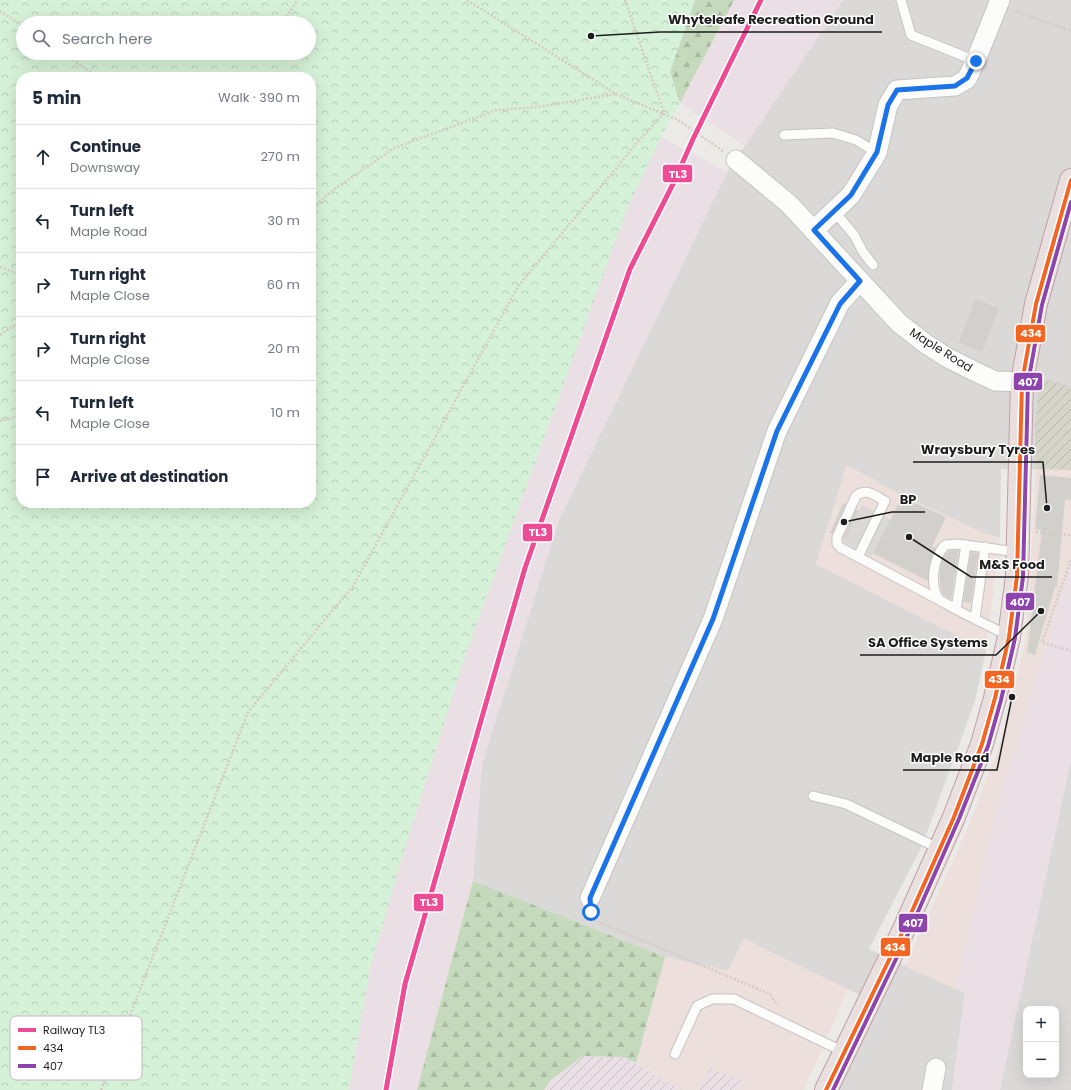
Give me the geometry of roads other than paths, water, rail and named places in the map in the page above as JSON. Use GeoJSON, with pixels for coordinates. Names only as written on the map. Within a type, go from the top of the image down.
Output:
{"type":"FeatureCollection","features":[{"type":"Feature","properties":{"kind":"highway"},"geometry":{"type":"LineString","coordinates":[[826,1090],[904,929],[954,817],[982,744],[995,698],[1009,636],[1017,576],[1022,382],[1036,304],[1067,213],[1071,180]]}},
{"type":"Feature","properties":{"kind":"street"},"geometry":{"type":"LineString","coordinates":[[814,230],[851,195],[877,152],[888,105],[897,90],[955,86],[967,78],[976,61],[998,5]]}},
{"type":"Feature","properties":{"kind":"street","name":"Maple Road"},"geometry":{"type":"LineString","coordinates":[[736,160],[789,204],[899,323],[926,344],[974,372],[995,380],[1022,382]]}},
{"type":"Feature","properties":{"kind":"street"},"geometry":{"type":"LineString","coordinates":[[590,898],[713,619],[777,431],[840,304],[860,281]]}},
{"type":"Feature","properties":{"kind":"street"},"geometry":{"type":"LineString","coordinates":[[932,1090],[936,1068]]}},
{"type":"Feature","properties":{"kind":"lane"},"geometry":{"type":"LineString","coordinates":[[901,0],[912,35],[976,61]]}},
{"type":"Feature","properties":{"kind":"lane"},"geometry":{"type":"LineString","coordinates":[[784,135],[833,133],[856,140],[877,152]]}},
{"type":"Feature","properties":{"kind":"lane"},"geometry":{"type":"LineString","coordinates":[[834,210],[854,235],[863,252],[873,265]]}},
{"type":"Feature","properties":{"kind":"lane"},"geometry":{"type":"LineString","coordinates":[[858,557],[885,501],[866,491],[861,492],[856,496],[837,537],[837,544],[841,548],[975,619],[1009,636]]}},
{"type":"Feature","properties":{"kind":"lane"},"geometry":{"type":"LineString","coordinates":[[956,609],[939,599],[933,585],[935,565],[941,550],[945,545],[957,544],[985,547],[1018,541]]}},
{"type":"Feature","properties":{"kind":"lane"},"geometry":{"type":"LineString","coordinates":[[956,609],[966,545]]}},
{"type":"Feature","properties":{"kind":"lane"},"geometry":{"type":"LineString","coordinates":[[975,619],[985,547]]}},
{"type":"Feature","properties":{"kind":"lane"},"geometry":{"type":"LineString","coordinates":[[813,796],[846,804],[940,849]]}},
{"type":"Feature","properties":{"kind":"lane"},"geometry":{"type":"LineString","coordinates":[[675,1054],[697,1006],[712,999],[734,999],[844,1052]]}},
{"type":"Feature","properties":{"kind":"rail line","name":"TL3"},"geometry":{"type":"LineString","coordinates":[[386,1090],[405,984],[525,568],[630,269],[674,182],[693,139],[761,0]]}},
{"type":"Feature","properties":{"kind":"place","name":"Whyteleafe Recreation Ground"},"geometry":{"type":"Point","coordinates":[591,36]}},
{"type":"Feature","properties":{"kind":"place","name":"Wraysbury Tyres"},"geometry":{"type":"Point","coordinates":[1047,508]}},
{"type":"Feature","properties":{"kind":"place","name":"BP"},"geometry":{"type":"Point","coordinates":[844,522]}},
{"type":"Feature","properties":{"kind":"place","name":"M&S Food"},"geometry":{"type":"Point","coordinates":[909,537]}},
{"type":"Feature","properties":{"kind":"place","name":"SA Office Systems"},"geometry":{"type":"Point","coordinates":[1041,611]}},
{"type":"Feature","properties":{"kind":"place","name":"Maple Road"},"geometry":{"type":"Point","coordinates":[1012,697]}}]}
